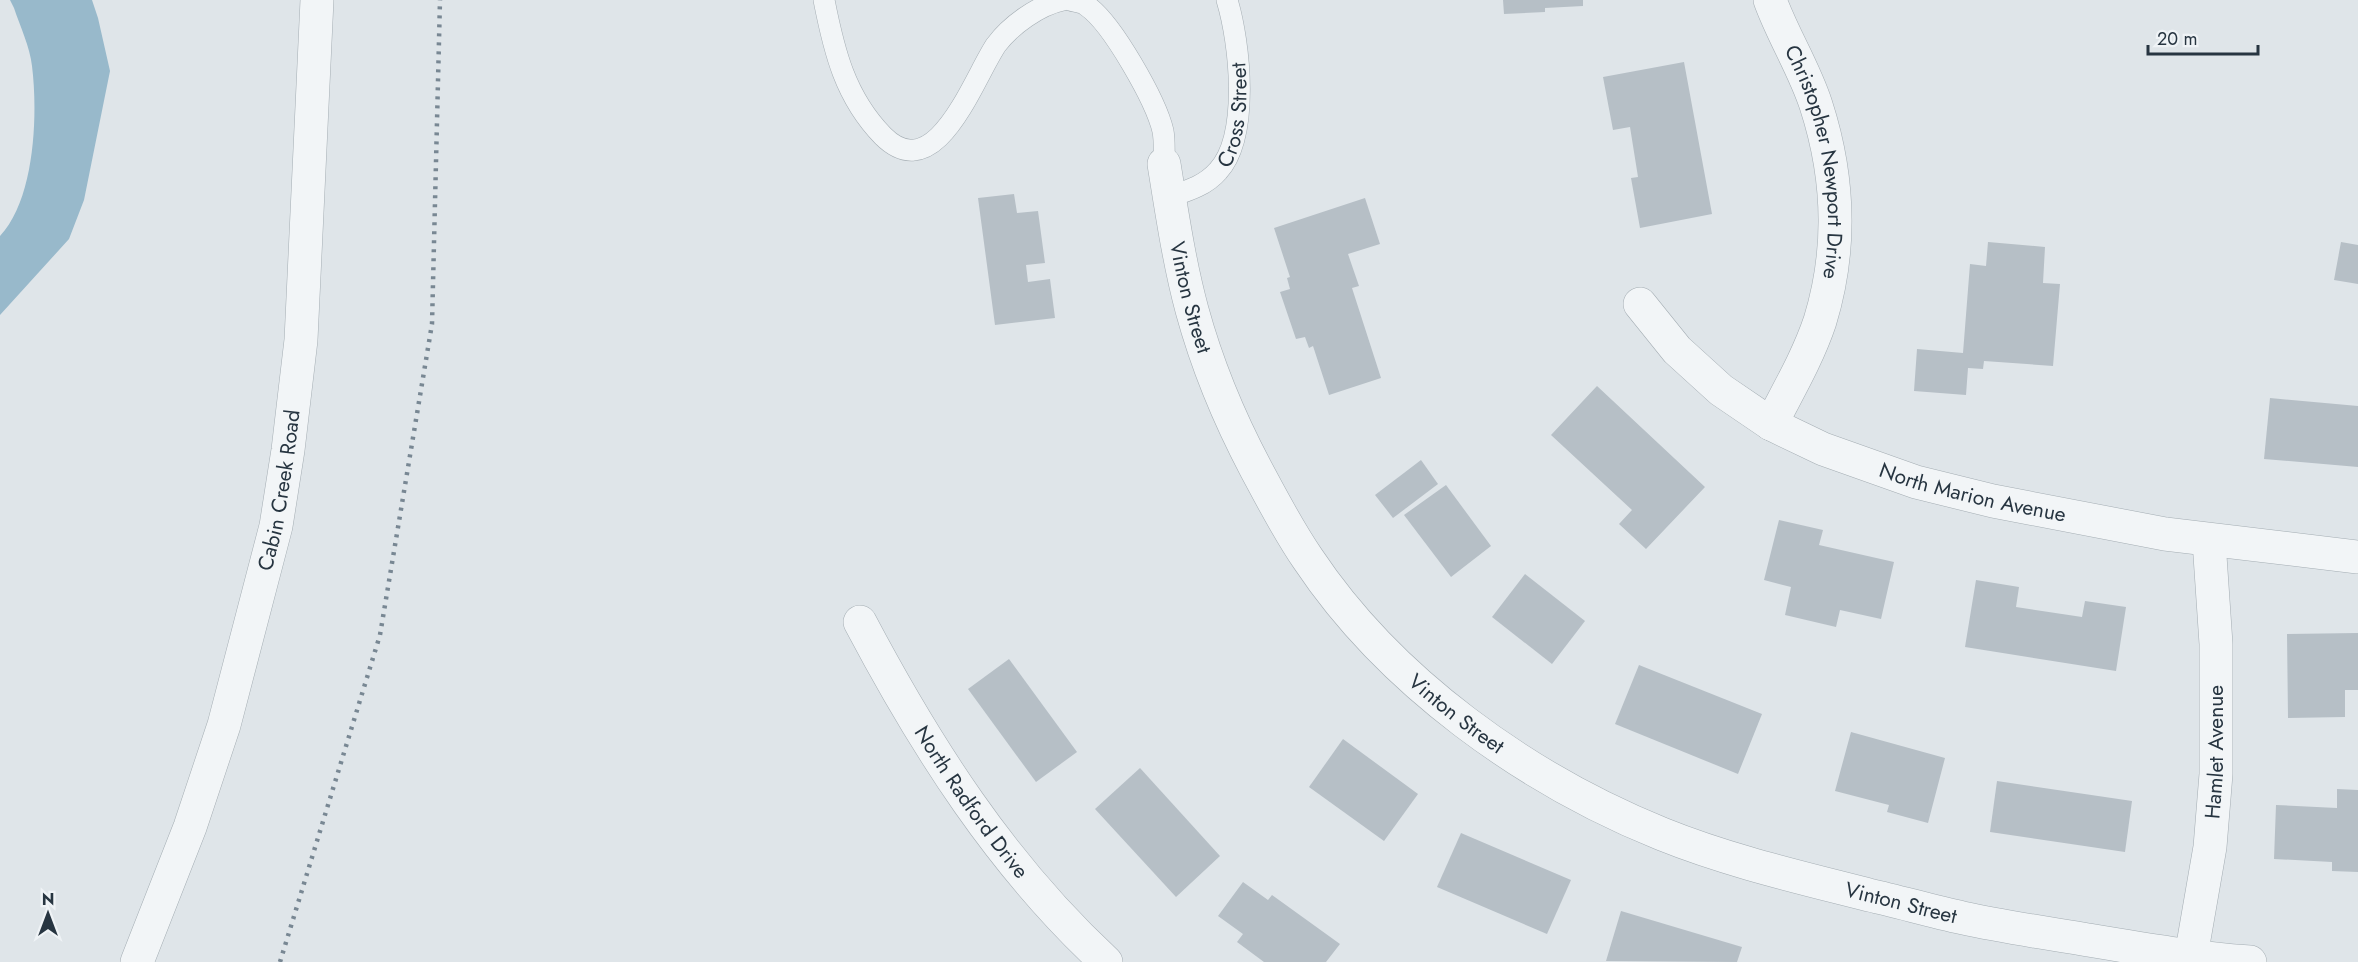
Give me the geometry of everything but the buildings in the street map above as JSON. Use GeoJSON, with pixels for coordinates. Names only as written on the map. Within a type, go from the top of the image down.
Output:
{"type":"FeatureCollection","features":[{"type":"Feature","properties":{"kind":"street","name":"Cabin Creek Road"},"geometry":{"type":"LineString","coordinates":[[137,962],[190,826],[224,725],[276,526],[301,340],[317,0]]}},
{"type":"Feature","properties":{"kind":"street","name":"Christopher Newport Drive"},"geometry":{"type":"LineString","coordinates":[[1770,0],[1802,69],[1816,106],[1832,169],[1836,214],[1833,268],[1819,321],[1807,352],[1771,424]]}},
{"type":"Feature","properties":{"kind":"street","name":"Vinton Street"},"geometry":{"type":"LineString","coordinates":[[1164,164],[1178,248],[1193,312],[1213,375],[1238,435],[1276,507],[1308,560],[1345,609],[1387,654],[1446,706],[1530,767],[1576,794],[1662,834],[1752,865],[1964,919],[2190,960],[2250,962]]}},
{"type":"Feature","properties":{"kind":"street","name":"North Marion Avenue"},"geometry":{"type":"LineString","coordinates":[[1640,304],[1686,358],[1721,390],[1771,424],[1823,449],[1916,482],[1993,501],[2209,541],[2358,556]]}},
{"type":"Feature","properties":{"kind":"street","name":"Hamlet Avenue"},"geometry":{"type":"LineString","coordinates":[[2190,960],[2210,847],[2216,774],[2216,644],[2209,541]]}},
{"type":"Feature","properties":{"kind":"street","name":"North Radford Drive"},"geometry":{"type":"LineString","coordinates":[[860,622],[901,700],[960,792],[1026,880],[1106,962]]}},
{"type":"Feature","properties":{"kind":"lane"},"geometry":{"type":"LineString","coordinates":[[824,0],[835,53],[851,93],[875,128],[895,147],[908,152],[924,149],[934,143],[964,103],[997,44],[1022,21],[1052,2],[1063,0]]}},
{"type":"Feature","properties":{"kind":"lane","name":"Vinton Street"},"geometry":{"type":"LineString","coordinates":[[1070,0],[1086,4],[1100,16],[1144,83],[1158,113],[1163,134],[1164,164]]}},
{"type":"Feature","properties":{"kind":"lane","name":"Cross Street"},"geometry":{"type":"LineString","coordinates":[[1169,197],[1196,189],[1217,172],[1230,155],[1238,116],[1238,68],[1227,0]]}},
{"type":"Feature","properties":{"kind":"water"},"geometry":{"type":"Polygon","coordinates":[[[10,0],[92,0],[110,71],[84,200],[69,239],[0,315],[0,236],[12,220],[21,201],[27,179],[34,131],[34,86],[31,59],[10,0]]]}},
{"type":"Feature","properties":{"kind":"railway"},"geometry":{"type":"LineString","coordinates":[[280,962],[380,635],[432,324],[440,0]]}}]}
